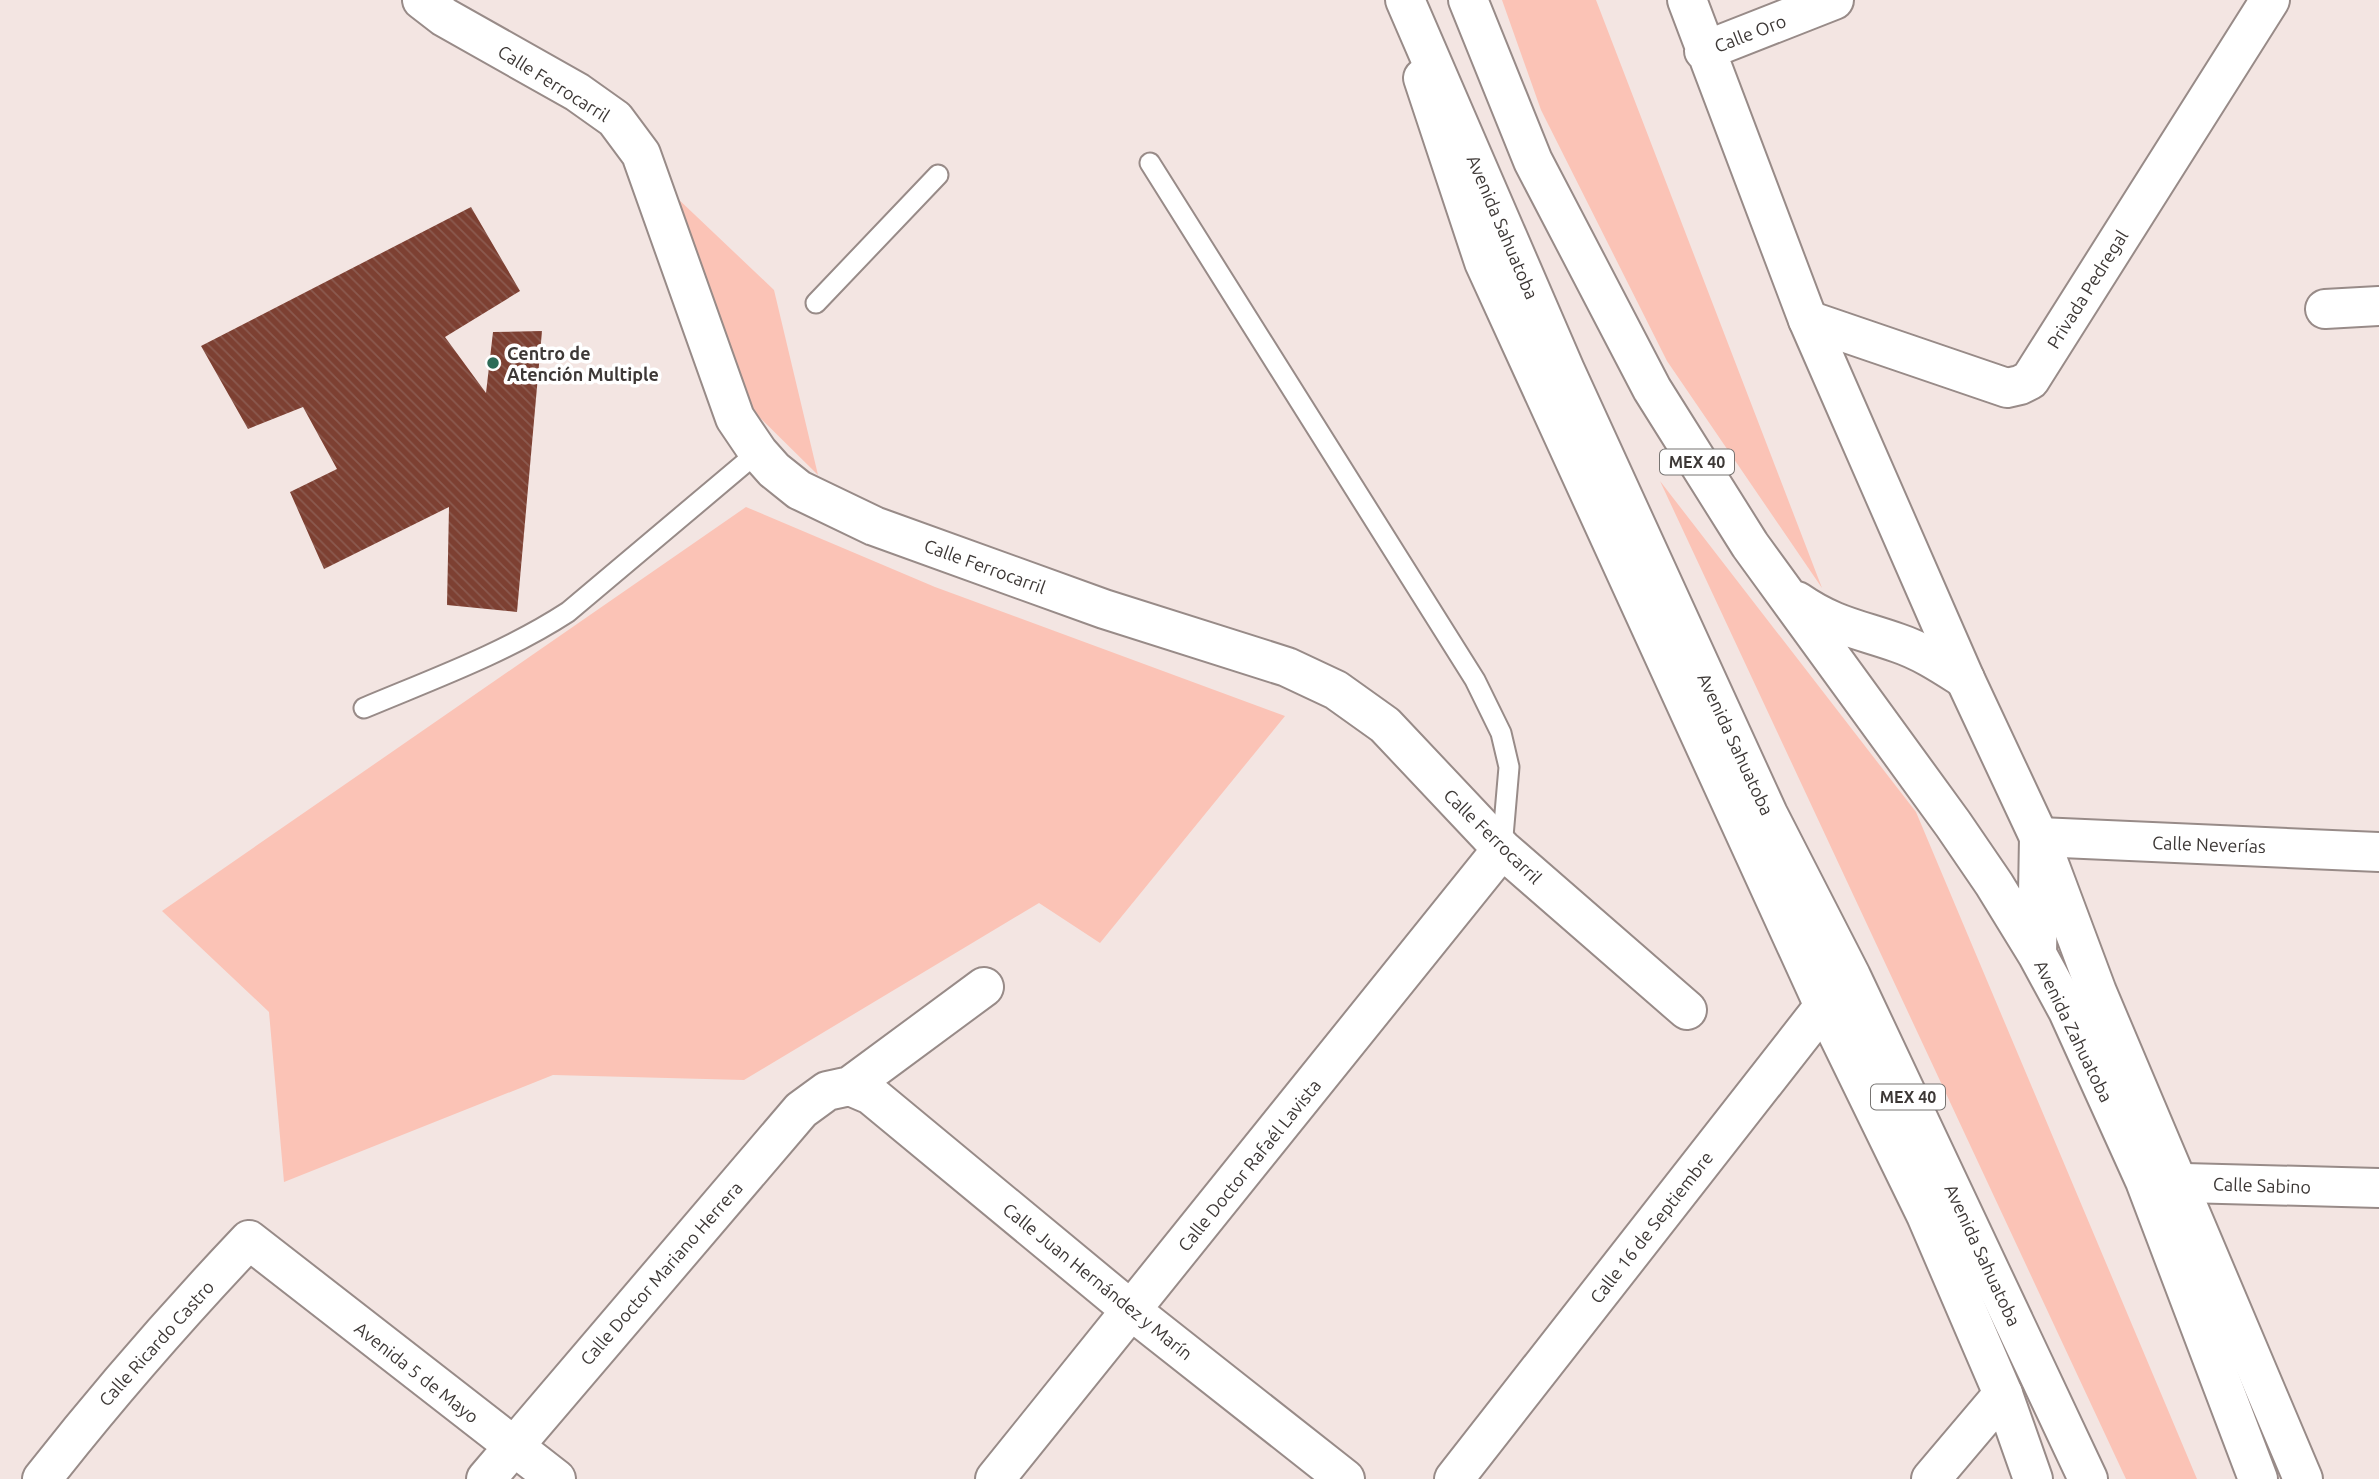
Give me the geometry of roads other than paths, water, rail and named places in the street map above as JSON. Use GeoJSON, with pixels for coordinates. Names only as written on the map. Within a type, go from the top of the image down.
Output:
{"type":"FeatureCollection","features":[{"type":"Feature","properties":{"kind":"street","name":"Calle Ferrocarril"},"geometry":{"type":"LineString","coordinates":[[422,0],[444,17],[577,92],[615,119],[641,154],[735,418],[758,452],[799,490],[874,526],[1104,609],[1287,667],[1336,690],[1385,726],[1502,849],[1687,1010]]}},
{"type":"Feature","properties":{"kind":"street","name":"Avenida Sahuatoba"},"geometry":{"type":"LineString","coordinates":[[1397,0],[1484,262],[1824,1006],[1926,1216],[2003,1394],[2033,1479]]}},
{"type":"Feature","properties":{"kind":"street","name":"Avenida Sahuatoba"},"geometry":{"type":"LineString","coordinates":[[1405,0],[1565,370],[1768,814],[1851,976],[2088,1479]]}},
{"type":"Feature","properties":{"kind":"street","name":"MEX 40"},"geometry":{"type":"LineString","coordinates":[[1468,0],[1533,161],[1652,388],[1749,545],[1783,592]]}},
{"type":"Feature","properties":{"kind":"street"},"geometry":{"type":"LineString","coordinates":[[1687,0],[1704,51],[1808,320],[1965,679],[2039,837],[2097,992],[2161,1182],[2303,1479]]}},
{"type":"Feature","properties":{"kind":"street","name":"Calle Oro"},"geometry":{"type":"LineString","coordinates":[[1704,51],[1834,0]]}},
{"type":"Feature","properties":{"kind":"street","name":"Privada Pedregal"},"geometry":{"type":"LineString","coordinates":[[1808,320],[2007,388],[2030,380],[2270,0]]}},
{"type":"Feature","properties":{"kind":"street"},"geometry":{"type":"LineString","coordinates":[[2325,309],[2379,306]]}},
{"type":"Feature","properties":{"kind":"street"},"geometry":{"type":"LineString","coordinates":[[1783,592],[1831,622],[1932,657],[1965,679]]}},
{"type":"Feature","properties":{"kind":"street","name":"Avenida Zahuatoba"},"geometry":{"type":"LineString","coordinates":[[1783,592],[1994,884],[2038,954],[2161,1182]]}},
{"type":"Feature","properties":{"kind":"street"},"geometry":{"type":"LineString","coordinates":[[2038,954],[2039,837]]}},
{"type":"Feature","properties":{"kind":"street","name":"Calle Neverías"},"geometry":{"type":"LineString","coordinates":[[2039,837],[2379,852]]}},
{"type":"Feature","properties":{"kind":"street","name":"Calle Doctor Rafaél Lavista"},"geometry":{"type":"LineString","coordinates":[[995,1479],[1502,849]]}},
{"type":"Feature","properties":{"kind":"street","name":"Calle 16 de Septiembre"},"geometry":{"type":"LineString","coordinates":[[1454,1479],[1824,1006],[1851,976]]}},
{"type":"Feature","properties":{"kind":"street","name":"Calle Doctor Mariano Herrera"},"geometry":{"type":"LineString","coordinates":[[486,1479],[801,1110],[827,1091],[850,1086],[984,986]]}},
{"type":"Feature","properties":{"kind":"street","name":"Calle Juan Hernández y Marín"},"geometry":{"type":"LineString","coordinates":[[850,1086],[871,1095],[1132,1311],[1345,1479]]}},
{"type":"Feature","properties":{"kind":"street","name":"MEX 40"},"geometry":{"type":"LineString","coordinates":[[2161,1182],[2254,1467]]}},
{"type":"Feature","properties":{"kind":"street","name":"Calle Sabino"},"geometry":{"type":"LineString","coordinates":[[2161,1182],[2379,1188]]}},
{"type":"Feature","properties":{"kind":"street","name":"Calle Ricardo Castro"},"geometry":{"type":"LineString","coordinates":[[41,1479],[108,1396],[189,1303],[249,1240],[280,1264]]}},
{"type":"Feature","properties":{"kind":"street","name":"Avenida 5 de Mayo"},"geometry":{"type":"LineString","coordinates":[[280,1264],[556,1479]]}},
{"type":"Feature","properties":{"kind":"street"},"geometry":{"type":"LineString","coordinates":[[1931,1479],[2003,1394]]}},
{"type":"Feature","properties":{"kind":"lane"},"geometry":{"type":"LineString","coordinates":[[1150,163],[1475,680],[1502,733],[1509,767],[1502,849]]}},
{"type":"Feature","properties":{"kind":"lane"},"geometry":{"type":"LineString","coordinates":[[816,303],[938,175]]}},
{"type":"Feature","properties":{"kind":"lane"},"geometry":{"type":"LineString","coordinates":[[364,708],[536,633],[568,612],[758,452]]}},
{"type":"Feature","properties":{"kind":"place","name":"Centro de Atención Multiple"},"geometry":{"type":"Point","coordinates":[493,363]}}]}
